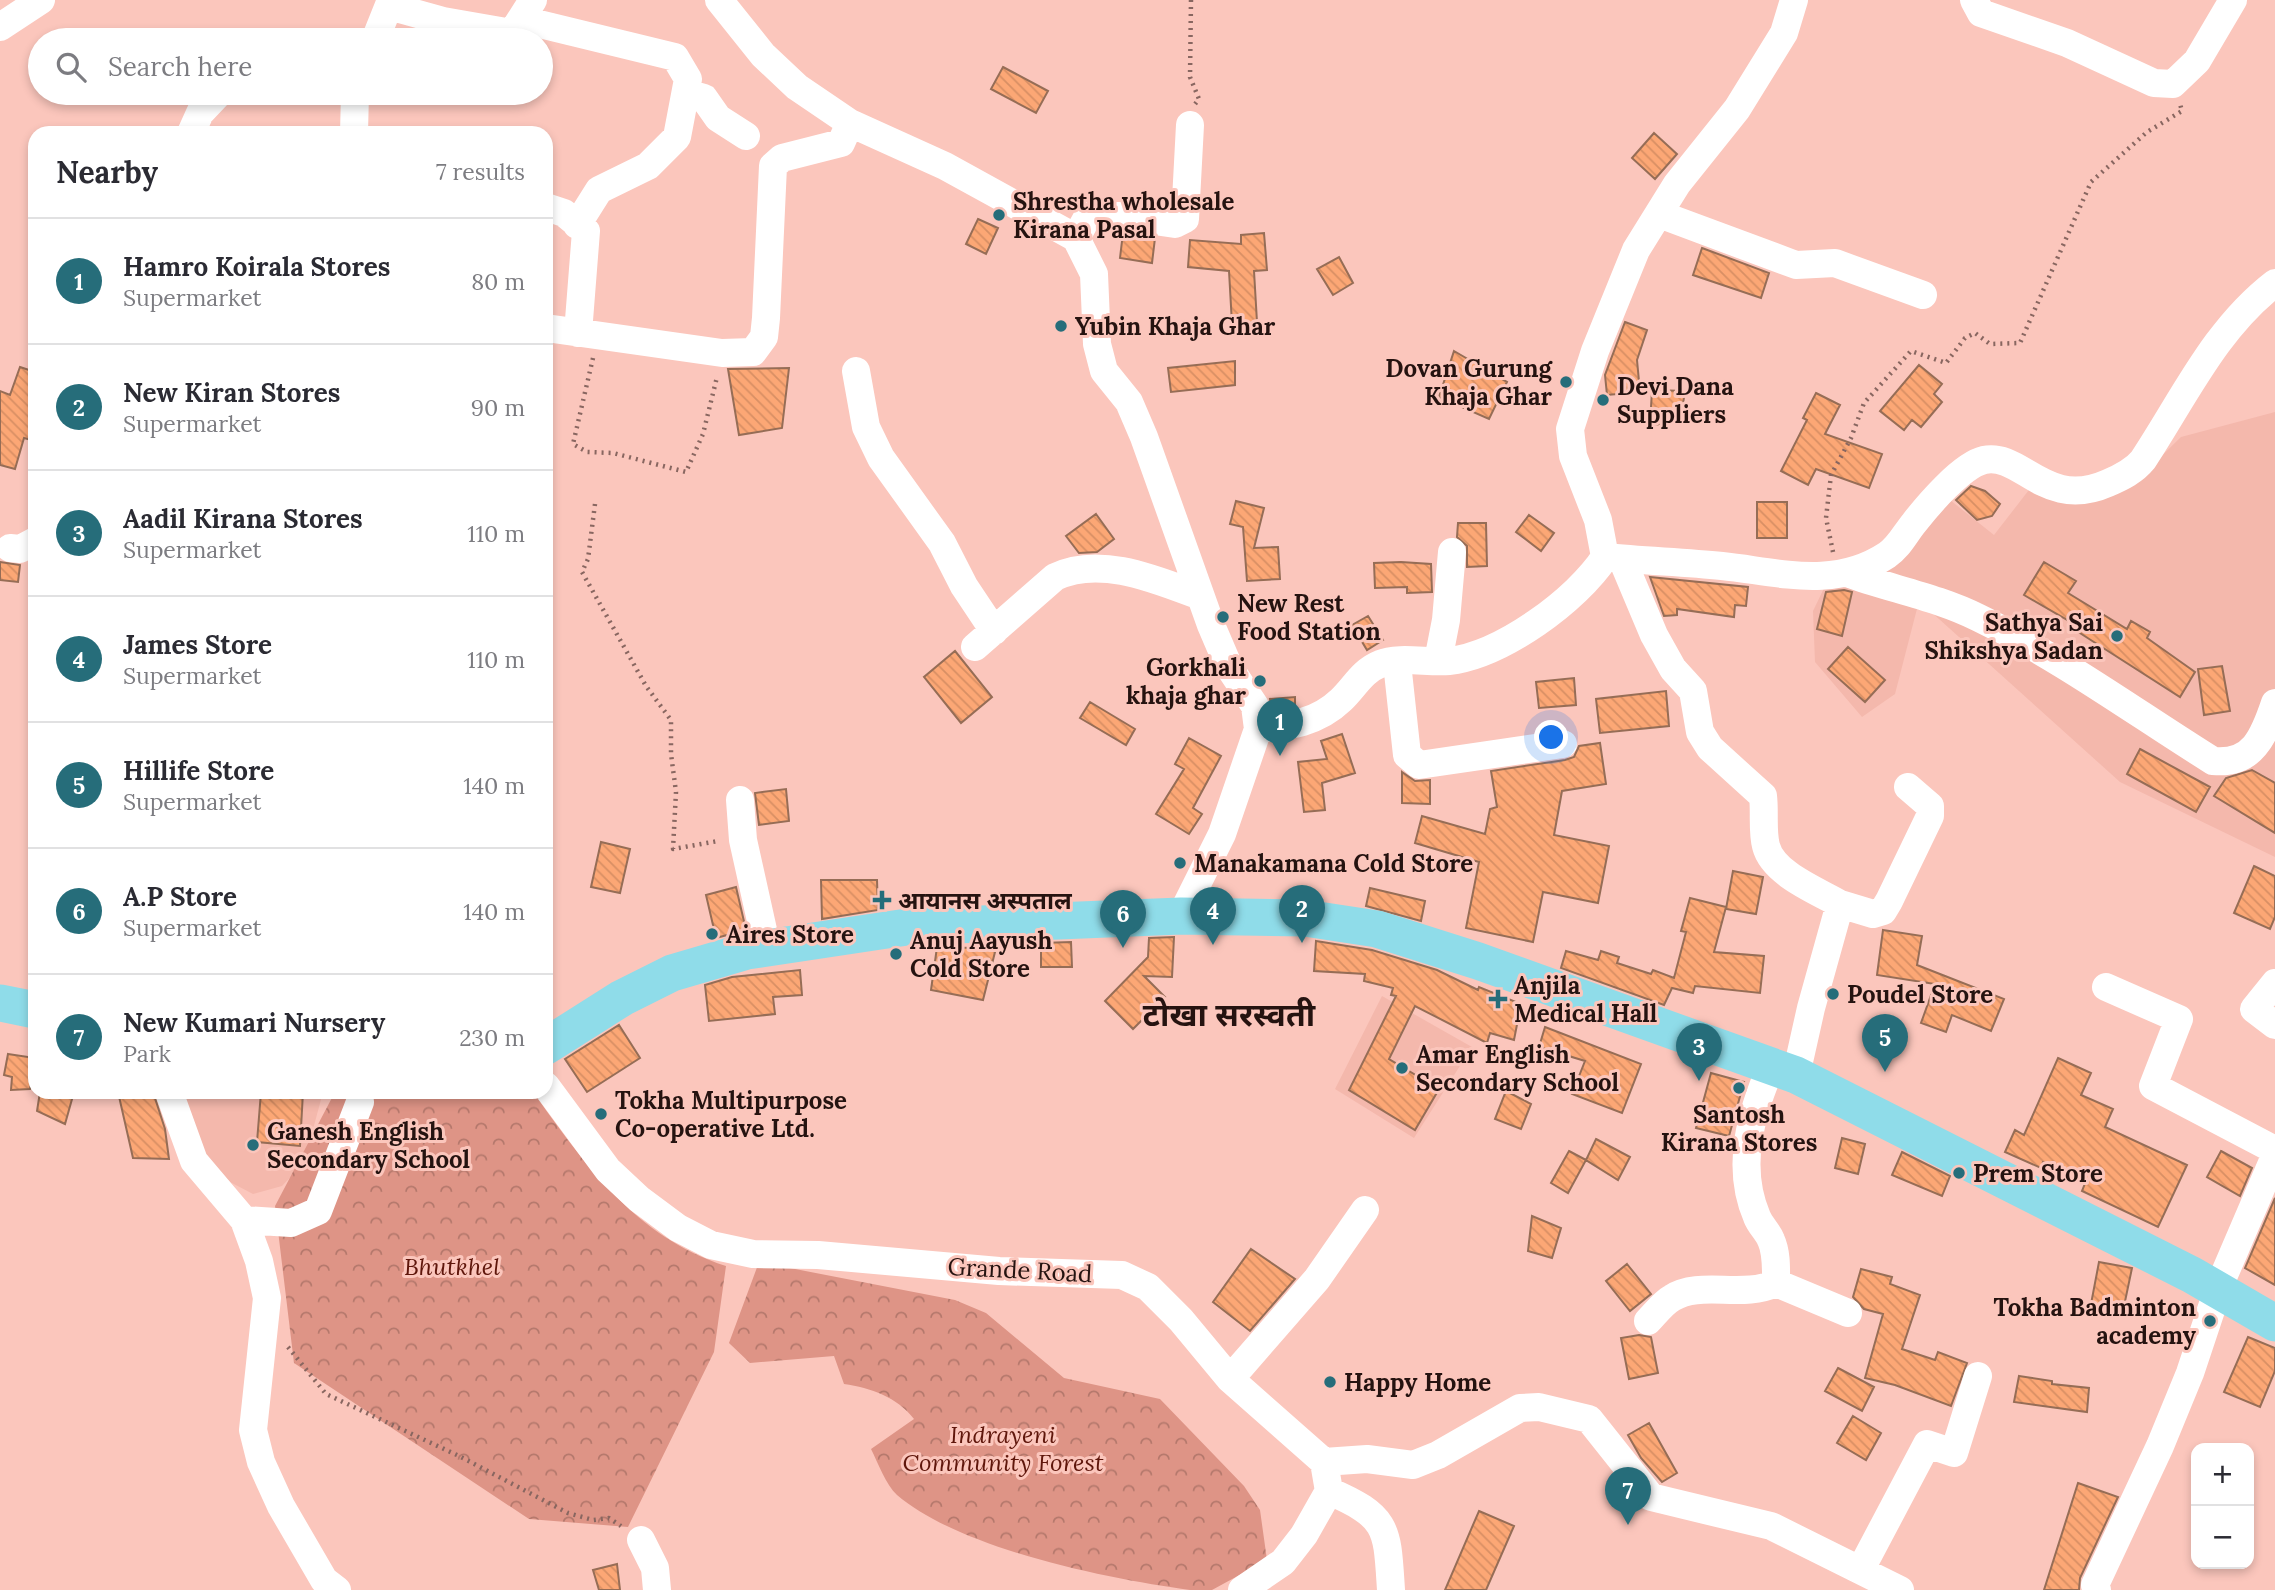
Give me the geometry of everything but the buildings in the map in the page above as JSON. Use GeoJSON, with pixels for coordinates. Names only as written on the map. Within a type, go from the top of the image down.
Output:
{"type":"FeatureCollection","features":[{"type":"Feature","properties":{"kind":"main road"},"geometry":{"type":"LineString","coordinates":[[553,1042],[622,998],[672,973],[767,948],[907,927],[1181,916],[1305,918],[1377,929],[1478,961],[1784,1070],[2218,1289],[2275,1323]]}},
{"type":"Feature","properties":{"kind":"main road"},"geometry":{"type":"LineString","coordinates":[[0,1003],[28,1009]]}},
{"type":"Feature","properties":{"kind":"street"},"geometry":{"type":"LineString","coordinates":[[0,27],[41,0]]}},
{"type":"Feature","properties":{"kind":"street"},"geometry":{"type":"LineString","coordinates":[[719,0],[763,55],[797,87],[850,123],[945,166],[1076,239],[1094,274],[1097,344],[1104,371],[1129,402],[1229,667],[1255,706],[1258,729],[1222,834],[1181,916]]}},
{"type":"Feature","properties":{"kind":"street"},"geometry":{"type":"LineString","coordinates":[[1794,0],[1784,33],[1737,109],[1677,184],[1636,250],[1595,351],[1570,429],[1573,456],[1613,558],[1673,669],[1693,691],[1700,732],[1710,748],[1763,796],[1765,845],[1770,856],[1783,870],[1840,904],[1872,914],[1883,911],[1930,816],[1930,806],[1908,787]]}},
{"type":"Feature","properties":{"kind":"street"},"geometry":{"type":"LineString","coordinates":[[1974,0],[1981,13],[2067,43],[2154,83],[2173,84],[2197,61],[2233,0]]}},
{"type":"Feature","properties":{"kind":"street"},"geometry":{"type":"LineString","coordinates":[[380,28],[390,3],[443,21],[483,28]]}},
{"type":"Feature","properties":{"kind":"street"},"geometry":{"type":"LineString","coordinates":[[515,28],[528,10],[675,57],[688,79],[677,137],[648,166],[599,190],[577,225]]}},
{"type":"Feature","properties":{"kind":"street"},"geometry":{"type":"LineString","coordinates":[[686,93],[704,98],[718,118],[746,136]]}},
{"type":"Feature","properties":{"kind":"street"},"geometry":{"type":"LineString","coordinates":[[194,126],[208,105]]}},
{"type":"Feature","properties":{"kind":"street"},"geometry":{"type":"LineString","coordinates":[[354,126],[355,105]]}},
{"type":"Feature","properties":{"kind":"street"},"geometry":{"type":"LineString","coordinates":[[553,329],[722,353],[753,352],[764,337],[773,166],[782,158],[841,143],[850,123]]}},
{"type":"Feature","properties":{"kind":"street"},"geometry":{"type":"LineString","coordinates":[[1076,239],[1088,216],[1120,216],[1175,224],[1185,219],[1190,125]]}},
{"type":"Feature","properties":{"kind":"street"},"geometry":{"type":"LineString","coordinates":[[553,210],[564,213],[586,231],[588,334]]}},
{"type":"Feature","properties":{"kind":"street"},"geometry":{"type":"LineString","coordinates":[[1659,214],[1796,265],[1835,263],[1923,295]]}},
{"type":"Feature","properties":{"kind":"street"},"geometry":{"type":"LineString","coordinates":[[1258,729],[1293,726],[1316,719],[1341,700],[1361,677],[1381,663],[1451,661],[1502,643],[1562,606],[1613,558],[1722,566],[1813,578],[1843,574],[1887,555],[1955,479],[1977,462],[1998,460],[2056,489],[2080,492],[2098,488],[2136,468],[2227,328],[2245,307],[2275,283]]}},
{"type":"Feature","properties":{"kind":"street"},"geometry":{"type":"LineString","coordinates":[[856,371],[866,427],[881,458],[942,543],[964,586],[985,639],[1055,577],[1079,568],[1133,573],[1200,596]]}},
{"type":"Feature","properties":{"kind":"street"},"geometry":{"type":"LineString","coordinates":[[1438,661],[1446,620],[1452,552]]}},
{"type":"Feature","properties":{"kind":"street"},"geometry":{"type":"LineString","coordinates":[[1843,574],[1935,598],[1980,618],[2029,645],[2213,761],[2229,763],[2254,749],[2264,736],[2275,704]]}},
{"type":"Feature","properties":{"kind":"street"},"geometry":{"type":"LineString","coordinates":[[1397,663],[1407,755],[1419,765],[1563,744]]}},
{"type":"Feature","properties":{"kind":"street"},"geometry":{"type":"LineString","coordinates":[[740,800],[744,840],[767,948]]}},
{"type":"Feature","properties":{"kind":"street"},"geometry":{"type":"LineString","coordinates":[[1776,1283],[1772,1241],[1757,1218],[1746,1181],[1747,1145],[1755,1104],[1784,1070],[1811,1008],[1840,904]]}},
{"type":"Feature","properties":{"kind":"street"},"geometry":{"type":"LineString","coordinates":[[2275,983],[2254,1009],[2275,1025]]}},
{"type":"Feature","properties":{"kind":"street"},"geometry":{"type":"LineString","coordinates":[[2106,987],[2179,1019],[2153,1086],[2275,1150]]}},
{"type":"Feature","properties":{"kind":"street","name":"Grande Road"},"geometry":{"type":"LineString","coordinates":[[553,1095],[608,1170],[639,1199],[678,1228],[711,1245],[753,1254],[818,1255],[999,1271],[1122,1275],[1148,1287],[1230,1379],[1324,1462]]}},
{"type":"Feature","properties":{"kind":"street"},"geometry":{"type":"LineString","coordinates":[[172,1099],[194,1161],[244,1220],[259,1261],[267,1298],[253,1430],[258,1451],[281,1506],[324,1580],[337,1590]]}},
{"type":"Feature","properties":{"kind":"street"},"geometry":{"type":"LineString","coordinates":[[244,1220],[291,1223],[318,1211],[360,1102]]}},
{"type":"Feature","properties":{"kind":"street"},"geometry":{"type":"LineString","coordinates":[[2097,1590],[2095,1585],[2190,1373],[2218,1289],[2275,1156]]}},
{"type":"Feature","properties":{"kind":"street"},"geometry":{"type":"LineString","coordinates":[[1230,1379],[1317,1279],[1365,1210]]}},
{"type":"Feature","properties":{"kind":"street"},"geometry":{"type":"LineString","coordinates":[[1648,1321],[1672,1298],[1690,1291],[1760,1291],[1776,1283],[1849,1313]]}},
{"type":"Feature","properties":{"kind":"street"},"geometry":{"type":"LineString","coordinates":[[1861,1569],[1927,1444],[1954,1453],[1978,1376]]}},
{"type":"Feature","properties":{"kind":"street"},"geometry":{"type":"LineString","coordinates":[[1242,1590],[1283,1562],[1304,1535],[1329,1491],[1324,1462],[1367,1459],[1413,1465],[1438,1455],[1520,1408],[1539,1407],[1589,1419],[1651,1497],[1772,1526],[1900,1590]]}},
{"type":"Feature","properties":{"kind":"street"},"geometry":{"type":"LineString","coordinates":[[1329,1491],[1358,1503],[1378,1519],[1390,1549],[1391,1590]]}},
{"type":"Feature","properties":{"kind":"street"},"geometry":{"type":"LineString","coordinates":[[640,1540],[655,1568],[657,1590]]}},
{"type":"Feature","properties":{"kind":"path"},"geometry":{"type":"LineString","coordinates":[[1190,125],[1186,116],[1199,99],[1190,77],[1191,0]]}},
{"type":"Feature","properties":{"kind":"path"},"geometry":{"type":"LineString","coordinates":[[1843,574],[1826,518],[1831,475],[1851,438],[1864,403],[1911,351],[1946,363],[1965,338],[1975,333],[1990,344],[2020,343],[2091,182],[2147,132],[2182,111],[2173,84]]}},
{"type":"Feature","properties":{"kind":"path"},"geometry":{"type":"LineString","coordinates":[[588,334],[585,400],[573,444],[587,452],[613,453],[686,472],[703,434],[722,353]]}},
{"type":"Feature","properties":{"kind":"path"},"geometry":{"type":"LineString","coordinates":[[595,504],[588,559],[582,572],[646,686],[671,720],[671,754],[676,792],[673,849],[744,840]]}},
{"type":"Feature","properties":{"kind":"path"},"geometry":{"type":"LineString","coordinates":[[284,1342],[326,1394],[459,1456],[568,1513],[593,1520],[609,1518],[640,1540]]}},
{"type":"Feature","properties":{"kind":"shaded area","name":"Sathya Sai Shikshya Sadan"},"geometry":{"type":"Polygon","coordinates":[[[2275,412],[2275,857],[2120,782],[1919,601],[1895,694],[1862,717],[1815,662],[1813,611],[1827,582],[1950,500],[1994,535],[2032,486],[2135,482],[2181,437],[2275,412]]]}},
{"type":"Feature","properties":{"kind":"shaded area","name":"Amar English Secondary School"},"geometry":{"type":"Polygon","coordinates":[[[1382,996],[1472,1047],[1414,1138],[1335,1089],[1382,996]]]}},
{"type":"Feature","properties":{"kind":"shaded area","name":"Ganesh English Secondary School"},"geometry":{"type":"Polygon","coordinates":[[[176,1099],[321,1099],[304,1163],[282,1186],[253,1194],[230,1182],[197,1147],[176,1099]]]}},
{"type":"Feature","properties":{"kind":"green space","name":"Bhutkhel"},"geometry":{"type":"Polygon","coordinates":[[[331,1099],[538,1099],[594,1172],[639,1218],[694,1253],[726,1266],[714,1352],[628,1527],[529,1519],[294,1363],[275,1206],[331,1099]]]}},
{"type":"Feature","properties":{"kind":"green space","name":"Indrayeni Community Forest"},"geometry":{"type":"Polygon","coordinates":[[[759,1262],[955,1300],[986,1313],[1064,1378],[1160,1399],[1244,1486],[1260,1510],[1267,1560],[1212,1590],[1190,1590],[1118,1578],[1036,1559],[958,1531],[924,1514],[893,1491],[871,1449],[914,1419],[907,1411],[883,1395],[844,1384],[834,1356],[750,1363],[729,1343],[759,1262]]]}},
{"type":"Feature","properties":{"kind":"place","name":"Shrestha wholesale Kirana Pasal"},"geometry":{"type":"Point","coordinates":[999,215]}},
{"type":"Feature","properties":{"kind":"place","name":"Yubin Khaja Ghar"},"geometry":{"type":"Point","coordinates":[1061,326]}},
{"type":"Feature","properties":{"kind":"place","name":"Dovan Gurung Khaja Ghar"},"geometry":{"type":"Point","coordinates":[1566,382]}},
{"type":"Feature","properties":{"kind":"place","name":"Devi Dana Suppliers"},"geometry":{"type":"Point","coordinates":[1603,400]}},
{"type":"Feature","properties":{"kind":"place","name":"New Rest Food Station"},"geometry":{"type":"Point","coordinates":[1223,617]}},
{"type":"Feature","properties":{"kind":"place","name":"Sathya Sai Shikshya Sadan"},"geometry":{"type":"Point","coordinates":[2117,636]}},
{"type":"Feature","properties":{"kind":"place","name":"Gorkhali khaja ghar"},"geometry":{"type":"Point","coordinates":[1260,681]}},
{"type":"Feature","properties":{"kind":"place","name":"Hamro Koirala Stores"},"geometry":{"type":"Point","coordinates":[1280,756]}},
{"type":"Feature","properties":{"kind":"place","name":"Manakamana Cold Store"},"geometry":{"type":"Point","coordinates":[1180,863]}},
{"type":"Feature","properties":{"kind":"place","name":"आयानस अस्पताल"},"geometry":{"type":"Point","coordinates":[882,900]}},
{"type":"Feature","properties":{"kind":"place","name":"Aires Store"},"geometry":{"type":"Point","coordinates":[712,934]}},
{"type":"Feature","properties":{"kind":"place","name":"New Kiran Stores"},"geometry":{"type":"Point","coordinates":[1302,943]}},
{"type":"Feature","properties":{"kind":"place","name":"James Store"},"geometry":{"type":"Point","coordinates":[1213,945]}},
{"type":"Feature","properties":{"kind":"place","name":"A.P Store"},"geometry":{"type":"Point","coordinates":[1123,948]}},
{"type":"Feature","properties":{"kind":"place","name":"Anuj Aayush Cold Store"},"geometry":{"type":"Point","coordinates":[896,954]}},
{"type":"Feature","properties":{"kind":"place","name":"Poudel Store"},"geometry":{"type":"Point","coordinates":[1833,994]}},
{"type":"Feature","properties":{"kind":"place","name":"Anjila Medical Hall"},"geometry":{"type":"Point","coordinates":[1498,999]}},
{"type":"Feature","properties":{"kind":"place","name":"Amar English Secondary School"},"geometry":{"type":"Point","coordinates":[1402,1068]}},
{"type":"Feature","properties":{"kind":"place","name":"Hillife Store"},"geometry":{"type":"Point","coordinates":[1885,1072]}},
{"type":"Feature","properties":{"kind":"place","name":"Aadil Kirana Stores"},"geometry":{"type":"Point","coordinates":[1699,1081]}},
{"type":"Feature","properties":{"kind":"place","name":"Santosh Kirana Stores"},"geometry":{"type":"Point","coordinates":[1739,1088]}},
{"type":"Feature","properties":{"kind":"place","name":"Tokha Multipurpose Co-operative Ltd."},"geometry":{"type":"Point","coordinates":[601,1114]}},
{"type":"Feature","properties":{"kind":"place","name":"Ganesh English Secondary School"},"geometry":{"type":"Point","coordinates":[253,1145]}},
{"type":"Feature","properties":{"kind":"place","name":"Prem Store"},"geometry":{"type":"Point","coordinates":[1959,1173]}},
{"type":"Feature","properties":{"kind":"place","name":"Tokha Badminton academy"},"geometry":{"type":"Point","coordinates":[2210,1321]}},
{"type":"Feature","properties":{"kind":"place","name":"Happy Home"},"geometry":{"type":"Point","coordinates":[1330,1382]}},
{"type":"Feature","properties":{"kind":"place","name":"New Kumari Nursery"},"geometry":{"type":"Point","coordinates":[1628,1525]}},
{"type":"Feature","properties":{"kind":"district","name":"टोखा सरस्वती"},"geometry":{"type":"Point","coordinates":[1229,1014]}}]}
